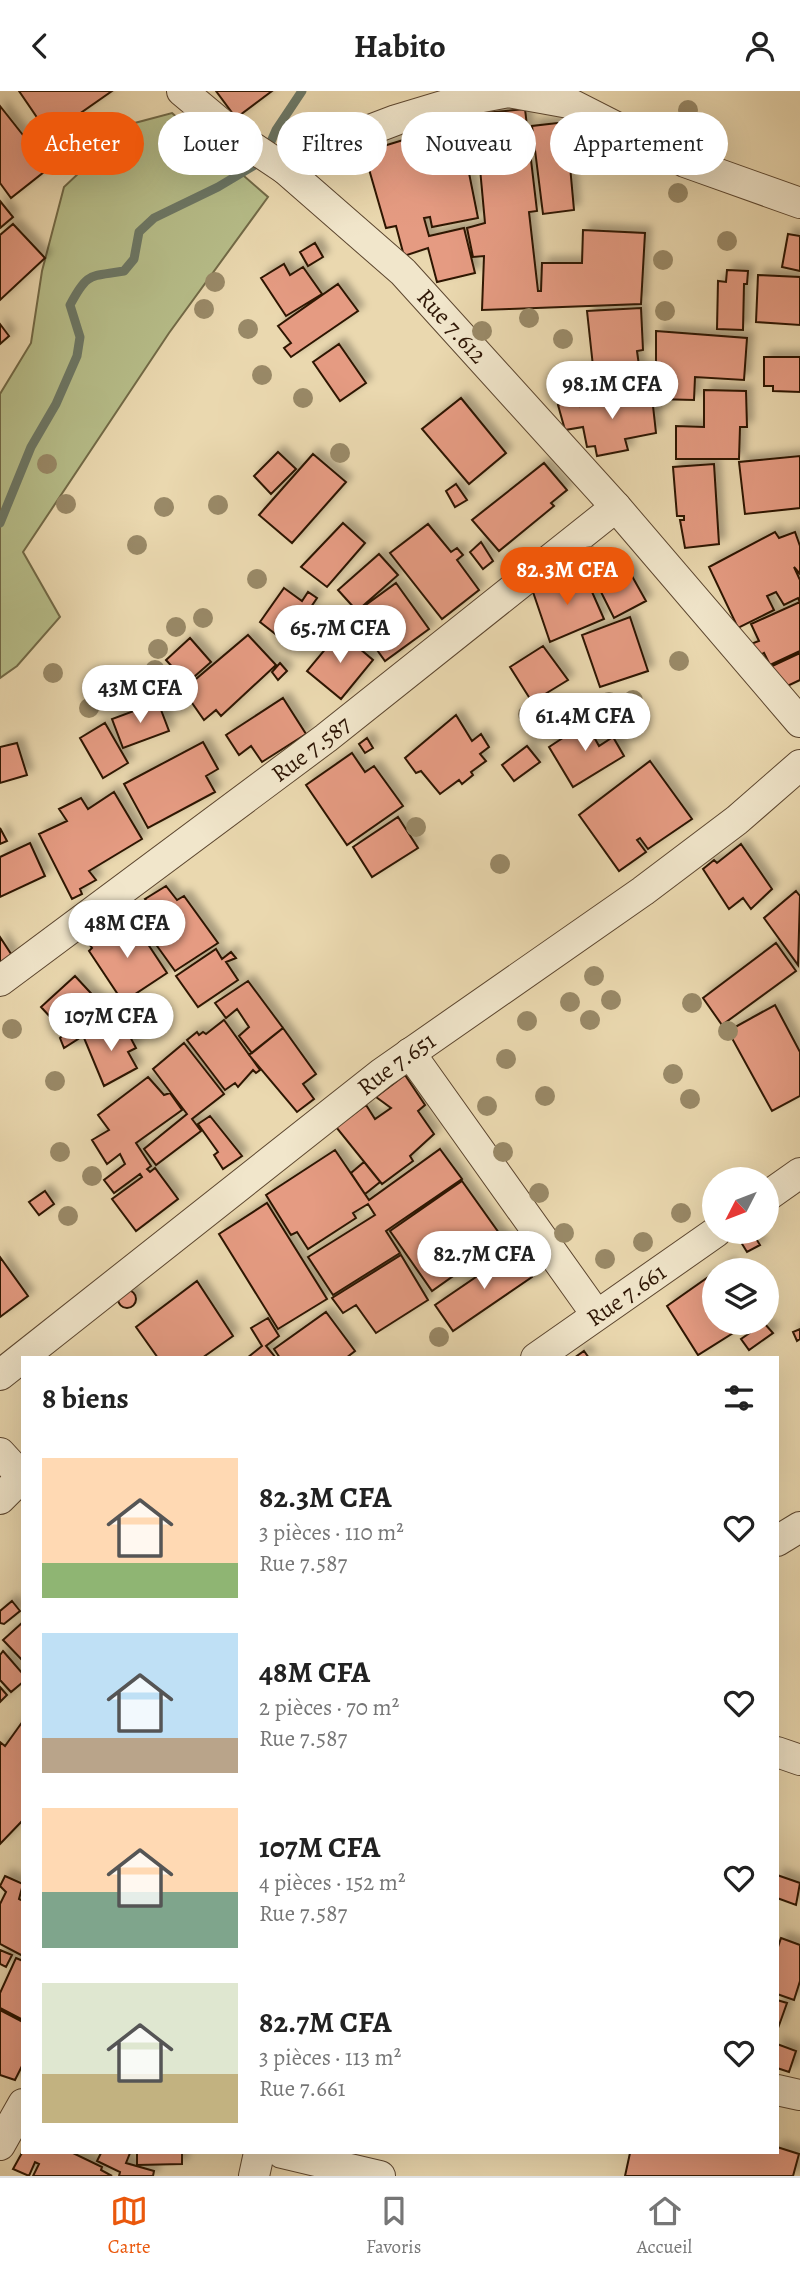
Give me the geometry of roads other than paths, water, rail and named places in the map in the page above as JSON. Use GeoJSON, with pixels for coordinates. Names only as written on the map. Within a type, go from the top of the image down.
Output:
{"type":"FeatureCollection","features":[{"type":"Feature","properties":{"kind":"street","name":"Rue 7.612"},"geometry":{"type":"LineString","coordinates":[[182,91],[226,129],[277,164]]}},
{"type":"Feature","properties":{"kind":"street"},"geometry":{"type":"LineString","coordinates":[[387,123],[456,102],[508,92],[569,103],[685,162],[800,204]]}},
{"type":"Feature","properties":{"kind":"street","name":"Rue 7.612"},"geometry":{"type":"LineString","coordinates":[[292,175],[403,272],[616,507],[800,722]]}},
{"type":"Feature","properties":{"kind":"street","name":"Rue 7.587"},"geometry":{"type":"LineString","coordinates":[[0,981],[326,737],[616,507]]}},
{"type":"Feature","properties":{"kind":"street","name":"Rue 7.651"},"geometry":{"type":"LineString","coordinates":[[24,1356],[410,1053],[643,891],[737,820],[800,765]]}},
{"type":"Feature","properties":{"kind":"street"},"geometry":{"type":"LineString","coordinates":[[410,1053],[596,1314]]}},
{"type":"Feature","properties":{"kind":"street"},"geometry":{"type":"LineString","coordinates":[[779,1188],[800,1173]]}},
{"type":"Feature","properties":{"kind":"street","name":"Rue 7.661"},"geometry":{"type":"LineString","coordinates":[[539,1356],[702,1242]]}},
{"type":"Feature","properties":{"kind":"street","name":"Rue 7.651"},"geometry":{"type":"LineString","coordinates":[[0,1375],[21,1359]]}},
{"type":"Feature","properties":{"kind":"street"},"geometry":{"type":"LineString","coordinates":[[0,1453],[21,1477]]}},
{"type":"Feature","properties":{"kind":"street"},"geometry":{"type":"LineString","coordinates":[[0,1499],[21,1479]]}},
{"type":"Feature","properties":{"kind":"street"},"geometry":{"type":"LineString","coordinates":[[779,1540],[800,1527]]}},
{"type":"Feature","properties":{"kind":"street"},"geometry":{"type":"LineString","coordinates":[[779,1753],[800,1760]]}},
{"type":"Feature","properties":{"kind":"street"},"geometry":{"type":"LineString","coordinates":[[779,2090],[800,2095]]}},
{"type":"Feature","properties":{"kind":"street"},"geometry":{"type":"LineString","coordinates":[[0,2145],[21,2108]]}},
{"type":"Feature","properties":{"kind":"street"},"geometry":{"type":"LineString","coordinates":[[254,2176],[259,2154]]}},
{"type":"Feature","properties":{"kind":"street"},"geometry":{"type":"LineString","coordinates":[[286,2154],[380,2176]]}},
{"type":"Feature","properties":{"kind":"waterway"},"geometry":{"type":"LineString","coordinates":[[0,523],[31,447],[56,404],[77,356],[80,337],[70,305],[81,286],[97,275],[124,271],[134,259],[139,232],[154,218],[218,187],[263,160],[276,130],[302,91]]}}]}
